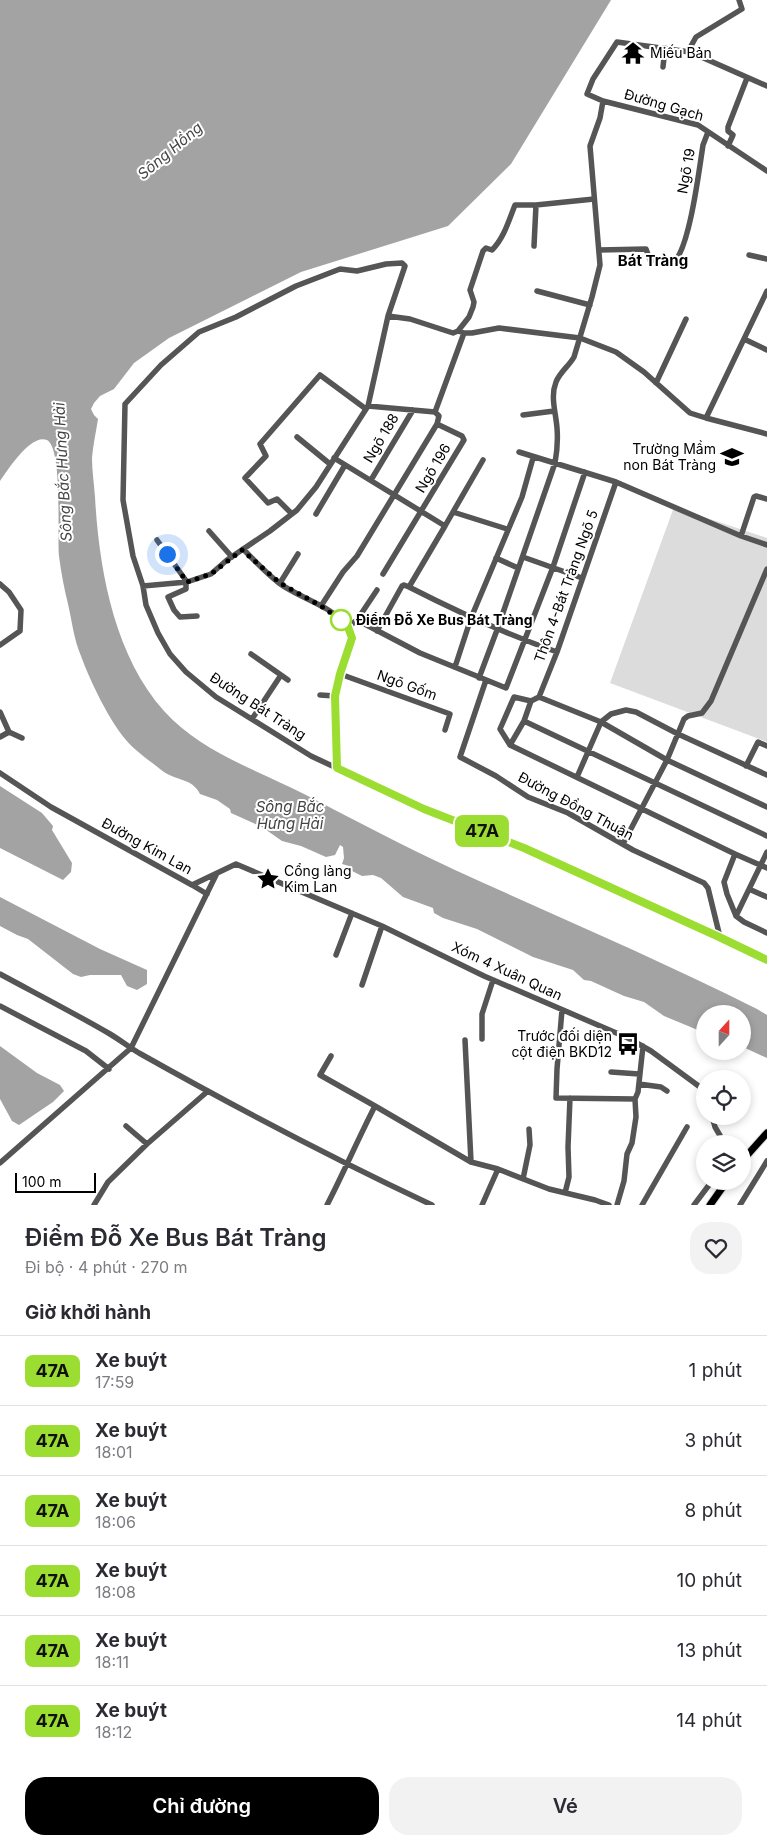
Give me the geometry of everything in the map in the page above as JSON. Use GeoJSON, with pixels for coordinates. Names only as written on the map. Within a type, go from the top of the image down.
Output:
{"type":"FeatureCollection","features":[{"type":"Feature","properties":{"kind":"main road"},"geometry":{"type":"LineString","coordinates":[[751,1152],[767,1133]]}},
{"type":"Feature","properties":{"kind":"main road"},"geometry":{"type":"LineString","coordinates":[[712,1202],[721,1190]]}},
{"type":"Feature","properties":{"kind":"street"},"geometry":{"type":"LineString","coordinates":[[690,52],[696,36],[742,9],[739,0]]}},
{"type":"Feature","properties":{"kind":"street"},"geometry":{"type":"LineString","coordinates":[[479,678],[555,463],[558,445],[553,398],[556,383],[561,373],[571,363],[598,276],[599,250],[590,146],[600,118],[603,101],[586,94],[593,79],[617,42],[690,52],[767,86]]}},
{"type":"Feature","properties":{"kind":"street"},"geometry":{"type":"LineString","coordinates":[[663,67],[665,48]]}},
{"type":"Feature","properties":{"kind":"street"},"geometry":{"type":"LineString","coordinates":[[728,146],[733,135],[728,131],[728,127],[747,78]]}},
{"type":"Feature","properties":{"kind":"street","name":"Đường Gạch"},"geometry":{"type":"LineString","coordinates":[[603,101],[698,125],[767,171]]}},
{"type":"Feature","properties":{"kind":"street","name":"Ngõ 19"},"geometry":{"type":"LineString","coordinates":[[599,250],[646,249],[650,260],[675,261],[680,255],[691,215],[708,132]]}},
{"type":"Feature","properties":{"kind":"street"},"geometry":{"type":"LineString","coordinates":[[435,412],[461,332],[473,307],[474,302],[470,290],[483,251],[486,248],[492,250],[496,246],[509,223],[515,205],[536,205],[594,199]]}},
{"type":"Feature","properties":{"kind":"street"},"geometry":{"type":"LineString","coordinates":[[534,246],[536,205]]}},
{"type":"Feature","properties":{"kind":"street"},"geometry":{"type":"LineString","coordinates":[[749,255],[767,259]]}},
{"type":"Feature","properties":{"kind":"street","name":"Đường Bát Tràng"},"geometry":{"type":"LineString","coordinates":[[388,316],[403,275],[405,266],[402,263],[386,264],[357,271],[340,269],[296,286],[236,317],[199,332],[161,364],[125,404],[123,500],[133,556],[143,586],[146,605],[170,654],[186,672],[216,697],[311,756],[424,809],[524,848],[767,960]]}},
{"type":"Feature","properties":{"kind":"street"},"geometry":{"type":"LineString","coordinates":[[536,291],[590,305]]}},
{"type":"Feature","properties":{"kind":"street"},"geometry":{"type":"LineString","coordinates":[[706,418],[767,291]]}},
{"type":"Feature","properties":{"kind":"street"},"geometry":{"type":"LineString","coordinates":[[143,586],[186,582],[211,574],[292,514],[316,487],[367,407],[388,316],[410,319],[453,332],[499,328],[580,338],[616,352],[644,372],[690,413],[767,434]]}},
{"type":"Feature","properties":{"kind":"street"},"geometry":{"type":"LineString","coordinates":[[656,383],[686,319]]}},
{"type":"Feature","properties":{"kind":"street"},"geometry":{"type":"LineString","coordinates":[[744,340],[767,350]]}},
{"type":"Feature","properties":{"kind":"street"},"geometry":{"type":"LineString","coordinates":[[292,514],[277,498],[268,503],[245,478],[266,456],[260,444],[320,375],[367,407],[435,412],[439,416],[437,424],[395,495],[357,556],[343,572],[321,606]]}},
{"type":"Feature","properties":{"kind":"street","name":"Ngõ 188"},"geometry":{"type":"LineString","coordinates":[[371,480],[413,410]]}},
{"type":"Feature","properties":{"kind":"street"},"geometry":{"type":"LineString","coordinates":[[523,415],[554,411]]}},
{"type":"Feature","properties":{"kind":"street","name":"Ngõ 196"},"geometry":{"type":"LineString","coordinates":[[421,512],[464,439],[462,436],[437,424]]}},
{"type":"Feature","properties":{"kind":"street"},"geometry":{"type":"LineString","coordinates":[[297,437],[332,461],[345,465],[445,526]]}},
{"type":"Feature","properties":{"kind":"street"},"geometry":{"type":"LineString","coordinates":[[519,452],[533,458],[616,482],[741,536],[767,545]]}},
{"type":"Feature","properties":{"kind":"street"},"geometry":{"type":"LineString","coordinates":[[455,667],[471,618],[522,497],[533,458]]}},
{"type":"Feature","properties":{"kind":"street"},"geometry":{"type":"LineString","coordinates":[[410,587],[483,460]]}},
{"type":"Feature","properties":{"kind":"street"},"geometry":{"type":"LineString","coordinates":[[316,514],[345,465]]}},
{"type":"Feature","properties":{"kind":"street"},"geometry":{"type":"LineString","coordinates":[[506,688],[526,641],[586,472]]}},
{"type":"Feature","properties":{"kind":"street","name":"Thôn 4-Bát Tràng Ngõ 5"},"geometry":{"type":"LineString","coordinates":[[539,697],[557,652],[616,482]]}},
{"type":"Feature","properties":{"kind":"street"},"geometry":{"type":"LineString","coordinates":[[741,536],[754,497],[767,499]]}},
{"type":"Feature","properties":{"kind":"street"},"geometry":{"type":"LineString","coordinates":[[383,574],[421,512]]}},
{"type":"Feature","properties":{"kind":"street"},"geometry":{"type":"LineString","coordinates":[[453,512],[507,529]]}},
{"type":"Feature","properties":{"kind":"street"},"geometry":{"type":"LineString","coordinates":[[209,531],[232,557]]}},
{"type":"Feature","properties":{"kind":"street"},"geometry":{"type":"LineString","coordinates":[[157,540],[186,582],[186,589],[168,598],[174,610],[180,617],[197,616]]}},
{"type":"Feature","properties":{"kind":"street"},"geometry":{"type":"LineString","coordinates":[[242,550],[280,583],[321,606],[341,619],[348,627],[352,638],[335,696],[337,768]]}},
{"type":"Feature","properties":{"kind":"street"},"geometry":{"type":"LineString","coordinates":[[280,583],[298,554]]}},
{"type":"Feature","properties":{"kind":"street"},"geometry":{"type":"LineString","coordinates":[[522,557],[582,578]]}},
{"type":"Feature","properties":{"kind":"street"},"geometry":{"type":"LineString","coordinates":[[496,558],[518,568]]}},
{"type":"Feature","properties":{"kind":"street"},"geometry":{"type":"LineString","coordinates":[[623,844],[688,716],[702,713],[710,701],[767,569]]}},
{"type":"Feature","properties":{"kind":"street"},"geometry":{"type":"LineString","coordinates":[[0,584],[9,592],[21,610],[20,631],[0,645]]}},
{"type":"Feature","properties":{"kind":"street"},"geometry":{"type":"LineString","coordinates":[[377,630],[404,585],[497,630],[557,652]]}},
{"type":"Feature","properties":{"kind":"street"},"geometry":{"type":"LineString","coordinates":[[348,627],[357,620],[377,590]]}},
{"type":"Feature","properties":{"kind":"street"},"geometry":{"type":"LineString","coordinates":[[357,620],[420,654],[506,688],[514,697],[531,701],[539,697],[601,722],[667,760],[767,807]]}},
{"type":"Feature","properties":{"kind":"street"},"geometry":{"type":"LineString","coordinates":[[251,654],[288,680]]}},
{"type":"Feature","properties":{"kind":"street","name":"Ngõ Gốm"},"geometry":{"type":"LineString","coordinates":[[340,674],[450,714],[445,730]]}},
{"type":"Feature","properties":{"kind":"street"},"geometry":{"type":"LineString","coordinates":[[252,719],[281,675]]}},
{"type":"Feature","properties":{"kind":"street","name":"Đường Đồng Thuận"},"geometry":{"type":"LineString","coordinates":[[486,680],[460,757],[496,776],[528,797],[568,812],[623,844],[707,885],[720,937]]}},
{"type":"Feature","properties":{"kind":"street"},"geometry":{"type":"LineString","coordinates":[[320,695],[335,696]]}},
{"type":"Feature","properties":{"kind":"street"},"geometry":{"type":"LineString","coordinates":[[514,697],[500,729],[510,745],[767,868]]}},
{"type":"Feature","properties":{"kind":"street"},"geometry":{"type":"LineString","coordinates":[[510,745],[524,721],[531,701]]}},
{"type":"Feature","properties":{"kind":"street"},"geometry":{"type":"LineString","coordinates":[[577,777],[601,722],[612,714],[629,710],[767,775]]}},
{"type":"Feature","properties":{"kind":"street"},"geometry":{"type":"LineString","coordinates":[[0,712],[9,732],[22,738]]}},
{"type":"Feature","properties":{"kind":"street"},"geometry":{"type":"LineString","coordinates":[[524,721],[767,836]]}},
{"type":"Feature","properties":{"kind":"street"},"geometry":{"type":"LineString","coordinates":[[0,737],[9,732]]}},
{"type":"Feature","properties":{"kind":"street"},"geometry":{"type":"LineString","coordinates":[[746,766],[758,742],[767,746]]}},
{"type":"Feature","properties":{"kind":"street","name":"Đường Kim Lan"},"geometry":{"type":"LineString","coordinates":[[0,773],[51,807],[192,885],[236,864],[289,886]]}},
{"type":"Feature","properties":{"kind":"street"},"geometry":{"type":"LineString","coordinates":[[736,916],[767,852]]}},
{"type":"Feature","properties":{"kind":"street"},"geometry":{"type":"LineString","coordinates":[[735,854],[724,882],[736,916],[767,933]]}},
{"type":"Feature","properties":{"kind":"street"},"geometry":{"type":"LineString","coordinates":[[0,1163],[132,1048],[217,873]]}},
{"type":"Feature","properties":{"kind":"street"},"geometry":{"type":"LineString","coordinates":[[192,885],[207,894]]}},
{"type":"Feature","properties":{"kind":"street","name":"Xóm 4 Xuân Quan"},"geometry":{"type":"LineString","coordinates":[[289,886],[382,926],[493,980],[643,1046],[696,1084]]}},
{"type":"Feature","properties":{"kind":"street"},"geometry":{"type":"LineString","coordinates":[[749,889],[767,898]]}},
{"type":"Feature","properties":{"kind":"street"},"geometry":{"type":"LineString","coordinates":[[336,955],[352,913]]}},
{"type":"Feature","properties":{"kind":"street"},"geometry":{"type":"LineString","coordinates":[[362,985],[382,926]]}},
{"type":"Feature","properties":{"kind":"street"},"geometry":{"type":"LineString","coordinates":[[0,974],[63,1007],[208,1091],[348,1165],[432,1205]]}},
{"type":"Feature","properties":{"kind":"street"},"geometry":{"type":"LineString","coordinates":[[482,1039],[482,1014],[493,980]]}},
{"type":"Feature","properties":{"kind":"street"},"geometry":{"type":"LineString","coordinates":[[0,1006],[86,1051],[110,1069]]}},
{"type":"Feature","properties":{"kind":"street"},"geometry":{"type":"LineString","coordinates":[[562,1010],[556,1098],[635,1099]]}},
{"type":"Feature","properties":{"kind":"street"},"geometry":{"type":"LineString","coordinates":[[465,1040],[471,1162]]}},
{"type":"Feature","properties":{"kind":"street"},"geometry":{"type":"LineString","coordinates":[[617,1205],[632,1143],[636,1117],[635,1099],[638,1092],[643,1046]]}},
{"type":"Feature","properties":{"kind":"street"},"geometry":{"type":"LineString","coordinates":[[331,1056],[320,1075],[471,1162],[498,1168],[549,1189],[609,1205]]}},
{"type":"Feature","properties":{"kind":"street"},"geometry":{"type":"LineString","coordinates":[[611,1072],[639,1074]]}},
{"type":"Feature","properties":{"kind":"street"},"geometry":{"type":"LineString","coordinates":[[639,1084],[661,1087],[667,1091]]}},
{"type":"Feature","properties":{"kind":"street"},"geometry":{"type":"LineString","coordinates":[[94,1205],[108,1182],[147,1144],[208,1091]]}},
{"type":"Feature","properties":{"kind":"street"},"geometry":{"type":"LineString","coordinates":[[565,1193],[569,1177],[570,1098]]}},
{"type":"Feature","properties":{"kind":"street"},"geometry":{"type":"LineString","coordinates":[[327,1205],[375,1106]]}},
{"type":"Feature","properties":{"kind":"street"},"geometry":{"type":"LineString","coordinates":[[126,1126],[147,1144]]}},
{"type":"Feature","properties":{"kind":"street"},"geometry":{"type":"LineString","coordinates":[[642,1205],[687,1127]]}},
{"type":"Feature","properties":{"kind":"street"},"geometry":{"type":"LineString","coordinates":[[523,1179],[530,1146],[529,1129]]}},
{"type":"Feature","properties":{"kind":"street"},"geometry":{"type":"LineString","coordinates":[[740,1205],[767,1161]]}},
{"type":"Feature","properties":{"kind":"street"},"geometry":{"type":"LineString","coordinates":[[482,1205],[498,1168]]}},
{"type":"Feature","properties":{"kind":"street"},"geometry":{"type":"LineString","coordinates":[[694,1205],[705,1190]]}},
{"type":"Feature","properties":{"kind":"shaded area"},"geometry":{"type":"Polygon","coordinates":[[[674,507],[767,538],[767,742],[610,683],[674,507]]]}},
{"type":"Feature","properties":{"kind":"water"},"geometry":{"type":"Polygon","coordinates":[[[0,0],[611,0],[511,164],[448,226],[301,272],[169,338],[134,363],[114,389],[100,396],[91,409],[98,419],[92,458],[100,553],[112,610],[121,638],[133,664],[147,689],[164,711],[195,738],[229,758],[436,861],[645,955],[749,1005],[696,1005],[696,1029],[664,1016],[644,1002],[584,980],[573,970],[533,957],[477,929],[443,918],[434,913],[433,908],[403,897],[381,878],[373,875],[362,876],[352,871],[349,866],[342,864],[344,858],[343,847],[340,845],[335,855],[326,857],[301,846],[282,841],[262,827],[231,813],[230,809],[217,800],[200,794],[197,789],[187,782],[165,773],[134,748],[120,732],[95,688],[79,650],[59,556],[57,475],[52,447],[47,440],[41,439],[27,447],[0,481],[0,0]]]}},
{"type":"Feature","properties":{"kind":"water"},"geometry":{"type":"Polygon","coordinates":[[[0,786],[42,813],[53,826],[52,830],[72,863],[71,872],[63,880],[0,848],[0,786]]]}},
{"type":"Feature","properties":{"kind":"water"},"geometry":{"type":"Polygon","coordinates":[[[0,897],[100,949],[147,970],[147,984],[137,990],[127,986],[121,975],[90,975],[81,977],[73,974],[28,939],[0,926],[0,897]]]}},
{"type":"Feature","properties":{"kind":"water"},"geometry":{"type":"Polygon","coordinates":[[[751,1006],[767,1015],[767,1058],[751,1051],[751,1006]]]}},
{"type":"Feature","properties":{"kind":"water"},"geometry":{"type":"Polygon","coordinates":[[[0,1046],[37,1073],[60,1085],[64,1091],[53,1102],[19,1125],[12,1121],[0,1099],[0,1046]]]}},
{"type":"Feature","properties":{"kind":"bus line","name":"47A"},"geometry":{"type":"LineString","coordinates":[[341,619],[348,627],[352,638],[335,696],[337,768],[424,809],[524,848],[767,960]]}},
{"type":"Feature","properties":{"kind":"place","name":"Miếu Bản"},"geometry":{"type":"Point","coordinates":[633,53]}},
{"type":"Feature","properties":{"kind":"place","name":"Trường Mầm non Bát Tràng"},"geometry":{"type":"Point","coordinates":[732,457]}},
{"type":"Feature","properties":{"kind":"place","name":"Điểm Đỗ Xe Bus Bát Tràng"},"geometry":{"type":"Point","coordinates":[341,620]}},
{"type":"Feature","properties":{"kind":"place","name":"Cổng làng Kim Lan"},"geometry":{"type":"Point","coordinates":[268,879]}},
{"type":"Feature","properties":{"kind":"place","name":"Trước đối diện cột điện BKD12"},"geometry":{"type":"Point","coordinates":[628,1044]}},
{"type":"Feature","properties":{"kind":"district","name":"Bát Tràng"},"geometry":{"type":"Point","coordinates":[653,261]}},
{"type":"Feature","properties":{"kind":"route"},"geometry":{"type":"LineString","coordinates":[[167,554],[187,582],[211,574],[242,550],[280,583],[321,606],[341,620]]}},
{"type":"Feature","properties":{"kind":"water label","name":"Sông Hồng"},"geometry":{"type":"Point","coordinates":[170,151]}},
{"type":"Feature","properties":{"kind":"water label","name":"Sông Bắc Hưng Hải"},"geometry":{"type":"Point","coordinates":[63,472]}},
{"type":"Feature","properties":{"kind":"water label","name":"Sông Bắc Hưng Hải"},"geometry":{"type":"Point","coordinates":[290,816]}}]}
